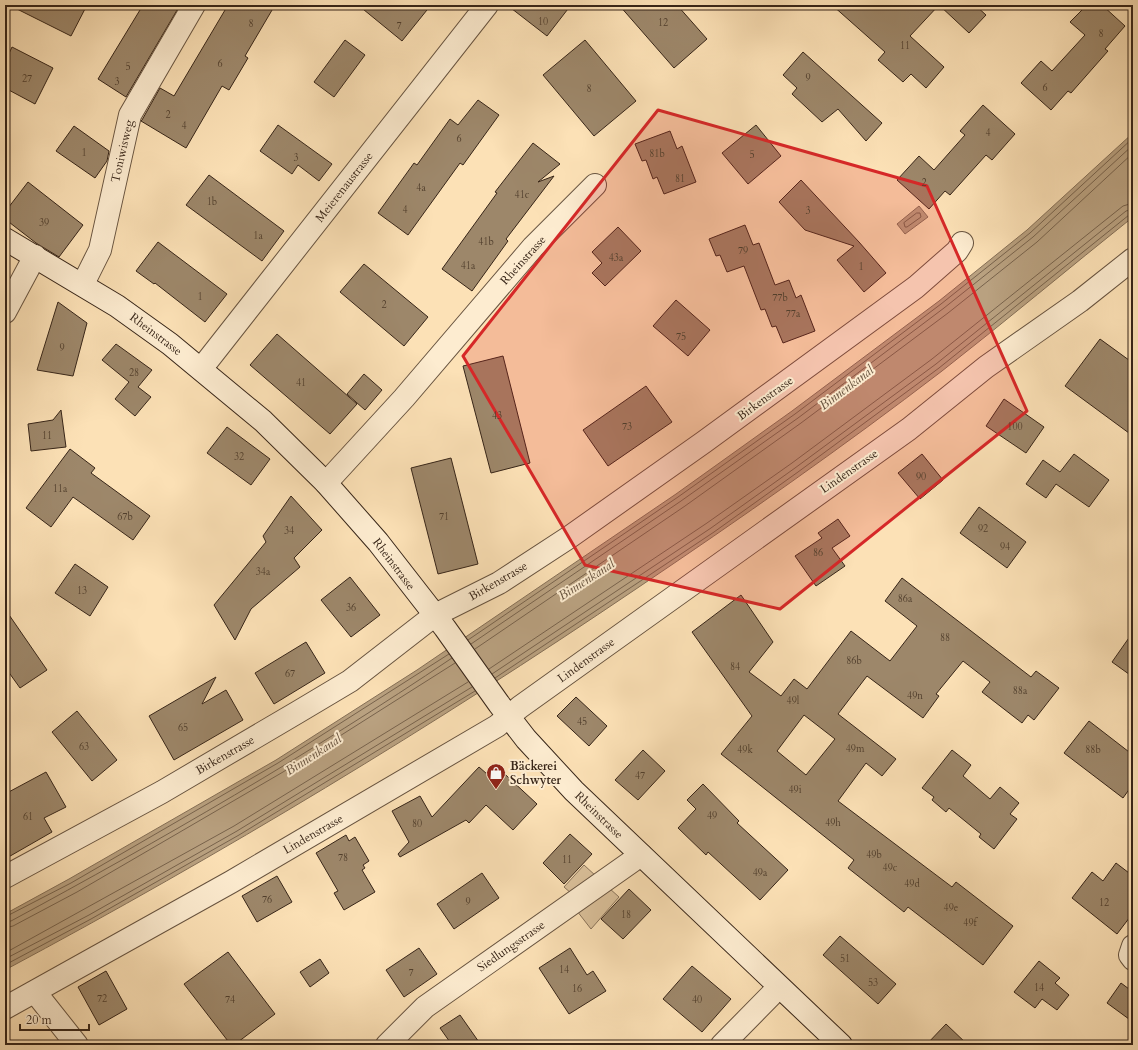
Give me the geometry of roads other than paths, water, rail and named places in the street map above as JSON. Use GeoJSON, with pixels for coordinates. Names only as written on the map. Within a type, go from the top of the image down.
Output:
{"type":"FeatureCollection","features":[{"type":"Feature","properties":{"kind":"street","name":"Toniwisweg"},"geometry":{"type":"LineString","coordinates":[[83,284],[100,250],[130,115],[194,5]]}},
{"type":"Feature","properties":{"kind":"street","name":"Meierenaustrasse"},"geometry":{"type":"LineString","coordinates":[[201,369],[487,5]]}},
{"type":"Feature","properties":{"kind":"street","name":"Rheinstrasse"},"geometry":{"type":"LineString","coordinates":[[326,483],[404,398],[533,247],[595,185]]}},
{"type":"Feature","properties":{"kind":"street","name":"Rheinstrasse"},"geometry":{"type":"LineString","coordinates":[[5,239],[83,284],[117,306],[201,369],[263,421],[326,483],[378,542],[440,621],[526,739],[574,791],[841,1045]]}},
{"type":"Feature","properties":{"kind":"street","name":"Birkenstrasse"},"geometry":{"type":"LineString","coordinates":[[5,877],[162,792],[331,693],[499,583],[622,500],[916,287],[957,251],[962,243]]}},
{"type":"Feature","properties":{"kind":"street"},"geometry":{"type":"LineString","coordinates":[[5,312],[34,256]]}},
{"type":"Feature","properties":{"kind":"street","name":"Lindenstrasse"},"geometry":{"type":"LineString","coordinates":[[5,1008],[231,882],[490,730],[504,710],[909,429],[986,367],[1080,301],[1133,259]]}},
{"type":"Feature","properties":{"kind":"street","name":"Siedlungsstrasse"},"geometry":{"type":"LineString","coordinates":[[387,1045],[425,1007],[641,855]]}},
{"type":"Feature","properties":{"kind":"street"},"geometry":{"type":"LineString","coordinates":[[1133,946],[1130,955],[1133,959]]}},
{"type":"Feature","properties":{"kind":"street"},"geometry":{"type":"LineString","coordinates":[[722,1045],[779,987]]}},
{"type":"Feature","properties":{"kind":"street"},"geometry":{"type":"LineString","coordinates":[[35,992],[77,1045]]}},
{"type":"Feature","properties":{"kind":"water","name":"Binnenkanal"},"geometry":{"type":"Polygon","coordinates":[[[1133,133],[1133,217],[942,371],[867,427],[636,589],[404,740],[246,835],[5,970],[5,914],[276,760],[417,670],[676,494],[792,411],[939,301],[1027,230],[1133,133]]]}},
{"type":"Feature","properties":{"kind":"water"},"geometry":{"type":"Polygon","coordinates":[[[919,206],[928,217],[905,234],[897,224],[919,206]]]}},
{"type":"Feature","properties":{"kind":"place","name":"Bäckerei Schwyter"},"geometry":{"type":"Point","coordinates":[496,790]}}]}
